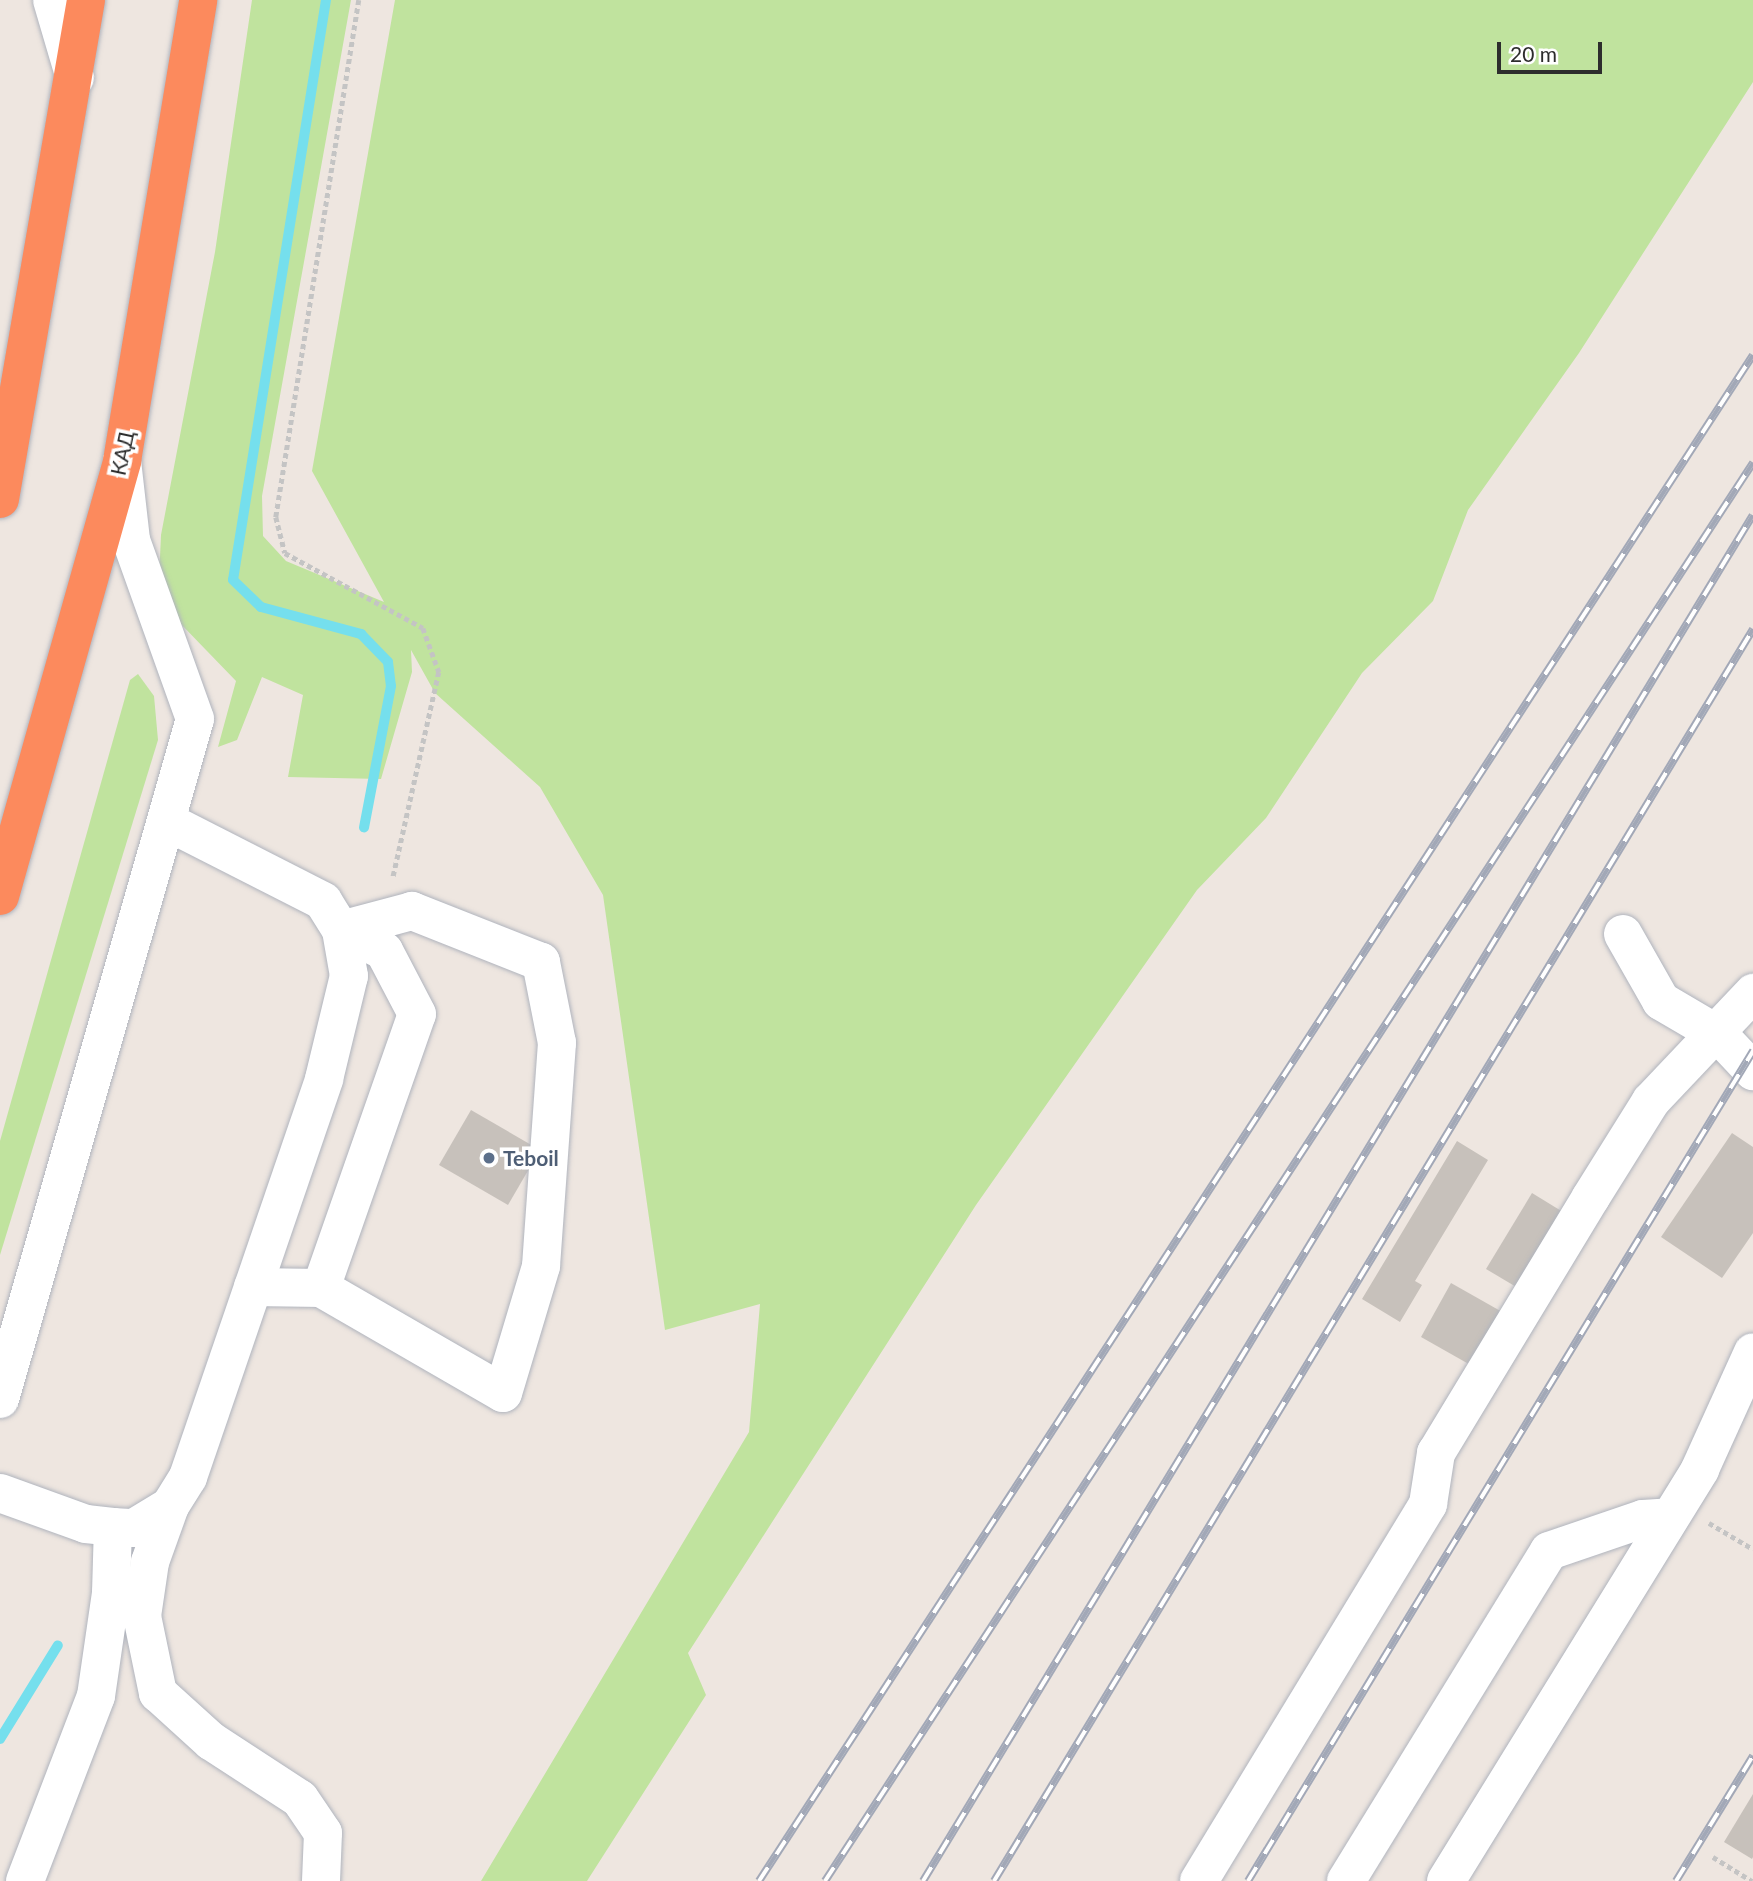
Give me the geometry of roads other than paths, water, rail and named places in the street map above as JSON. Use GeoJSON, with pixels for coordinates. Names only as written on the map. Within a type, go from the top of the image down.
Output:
{"type":"FeatureCollection","features":[{"type":"Feature","properties":{"kind":"highway"},"geometry":{"type":"LineString","coordinates":[[0,499],[75,78],[86,0]]}},
{"type":"Feature","properties":{"kind":"highway","name":"КАД"},"geometry":{"type":"LineString","coordinates":[[0,896],[122,461],[198,0]]}},
{"type":"Feature","properties":{"kind":"lane"},"geometry":{"type":"LineString","coordinates":[[52,0],[75,78]]}},
{"type":"Feature","properties":{"kind":"lane"},"geometry":{"type":"LineString","coordinates":[[0,1398],[195,719],[131,540],[122,461]]}},
{"type":"Feature","properties":{"kind":"lane"},"geometry":{"type":"LineString","coordinates":[[166,821],[323,901],[341,930],[349,976],[324,1079],[188,1477],[170,1506],[150,1562],[142,1616],[158,1693],[211,1741],[300,1799],[323,1833],[321,1881]]}},
{"type":"Feature","properties":{"kind":"lane"},"geometry":{"type":"LineString","coordinates":[[253,1287],[321,1288],[503,1394],[541,1266],[557,1042],[541,962],[412,911],[341,930]]}},
{"type":"Feature","properties":{"kind":"lane"},"geometry":{"type":"LineString","coordinates":[[321,1288],[417,1014],[383,951],[341,930]]}},
{"type":"Feature","properties":{"kind":"lane"},"geometry":{"type":"LineString","coordinates":[[1623,934],[1661,1001],[1719,1035],[1753,1071]]}},
{"type":"Feature","properties":{"kind":"lane"},"geometry":{"type":"LineString","coordinates":[[1199,1881],[1428,1504],[1436,1453],[1591,1197],[1651,1101],[1719,1035],[1753,993]]}},
{"type":"Feature","properties":{"kind":"lane"},"geometry":{"type":"LineString","coordinates":[[1446,1881],[1674,1511],[1753,1352]]}},
{"type":"Feature","properties":{"kind":"lane"},"geometry":{"type":"LineString","coordinates":[[0,1493],[86,1524],[113,1527],[134,1528],[170,1506]]}},
{"type":"Feature","properties":{"kind":"lane"},"geometry":{"type":"LineString","coordinates":[[1346,1881],[1549,1551],[1674,1511]]}},
{"type":"Feature","properties":{"kind":"lane"},"geometry":{"type":"LineString","coordinates":[[25,1881],[96,1696],[111,1593],[113,1527]]}},
{"type":"Feature","properties":{"kind":"waterway"},"geometry":{"type":"LineString","coordinates":[[326,0],[233,580],[261,607],[361,634],[388,662],[391,686],[364,827]]}},
{"type":"Feature","properties":{"kind":"waterway"},"geometry":{"type":"LineString","coordinates":[[0,1739],[58,1645]]}},
{"type":"Feature","properties":{"kind":"railway"},"geometry":{"type":"LineString","coordinates":[[759,1881],[1753,355]]}},
{"type":"Feature","properties":{"kind":"railway"},"geometry":{"type":"LineString","coordinates":[[825,1881],[1753,463]]}},
{"type":"Feature","properties":{"kind":"railway"},"geometry":{"type":"LineString","coordinates":[[923,1881],[1753,515]]}},
{"type":"Feature","properties":{"kind":"railway"},"geometry":{"type":"LineString","coordinates":[[994,1881],[1753,629]]}},
{"type":"Feature","properties":{"kind":"railway"},"geometry":{"type":"LineString","coordinates":[[1248,1881],[1753,1051]]}},
{"type":"Feature","properties":{"kind":"railway"},"geometry":{"type":"LineString","coordinates":[[1676,1881],[1753,1756]]}},
{"type":"Feature","properties":{"kind":"place","name":"Teboil"},"geometry":{"type":"Point","coordinates":[489,1158]}}]}
